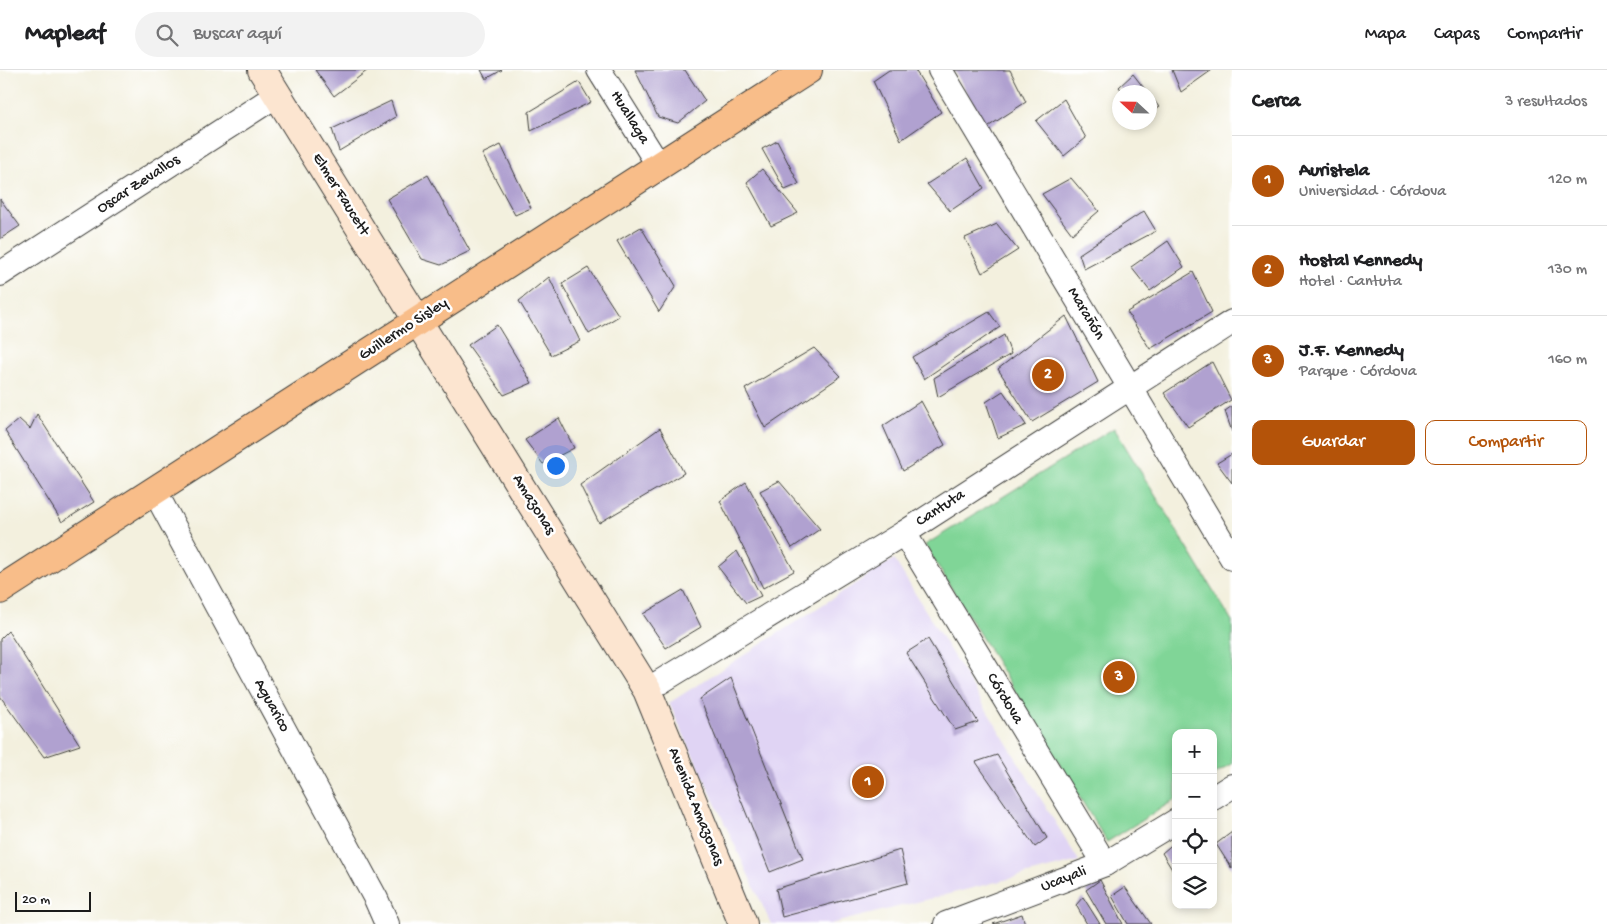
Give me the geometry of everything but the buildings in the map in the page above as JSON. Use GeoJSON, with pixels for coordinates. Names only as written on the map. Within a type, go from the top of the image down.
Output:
{"type":"FeatureCollection","features":[{"type":"Feature","properties":{"kind":"main road","name":"Guillermo Sisley"},"geometry":{"type":"LineString","coordinates":[[0,590],[808,70]]}},
{"type":"Feature","properties":{"kind":"street","name":"Elmer Faucett"},"geometry":{"type":"LineString","coordinates":[[262,70],[419,319]]}},
{"type":"Feature","properties":{"kind":"street","name":"Huallaga"},"geometry":{"type":"LineString","coordinates":[[599,70],[659,166]]}},
{"type":"Feature","properties":{"kind":"street","name":"Marañón"},"geometry":{"type":"LineString","coordinates":[[940,70],[1232,558]]}},
{"type":"Feature","properties":{"kind":"street","name":"Oscar Zevallos"},"geometry":{"type":"LineString","coordinates":[[0,274],[277,96]]}},
{"type":"Feature","properties":{"kind":"street","name":"Amazonas"},"geometry":{"type":"LineString","coordinates":[[419,319],[647,690]]}},
{"type":"Feature","properties":{"kind":"street","name":"Cantuta"},"geometry":{"type":"LineString","coordinates":[[647,690],[904,533],[1128,387],[1232,322]]}},
{"type":"Feature","properties":{"kind":"street","name":"Aguarico"},"geometry":{"type":"LineString","coordinates":[[154,490],[376,899],[386,924]]}},
{"type":"Feature","properties":{"kind":"street","name":"Córdova"},"geometry":{"type":"LineString","coordinates":[[904,533],[1105,864]]}},
{"type":"Feature","properties":{"kind":"street","name":"Avenida Amazonas"},"geometry":{"type":"LineString","coordinates":[[647,690],[743,924]]}},
{"type":"Feature","properties":{"kind":"street"},"geometry":{"type":"LineString","coordinates":[[1217,795],[1232,786]]}},
{"type":"Feature","properties":{"kind":"street","name":"Ucayali"},"geometry":{"type":"LineString","coordinates":[[948,924],[1105,864],[1172,823]]}},
{"type":"Feature","properties":{"kind":"shaded area"},"geometry":{"type":"Polygon","coordinates":[[[894,559],[1079,861],[830,924],[771,924],[669,703],[894,559]]]}},
{"type":"Feature","properties":{"kind":"green space"},"geometry":{"type":"Polygon","coordinates":[[[1114,428],[1232,621],[1232,764],[1217,773],[1217,729],[1172,729],[1172,801],[1107,842],[925,545],[1114,428]]]}},
{"type":"Feature","properties":{"kind":"place","name":"Hostal Kennedy"},"geometry":{"type":"Point","coordinates":[1048,375]}},
{"type":"Feature","properties":{"kind":"place","name":"J.F. Kennedy"},"geometry":{"type":"Point","coordinates":[1119,677]}},
{"type":"Feature","properties":{"kind":"place","name":"Auristela"},"geometry":{"type":"Point","coordinates":[868,782]}}]}
